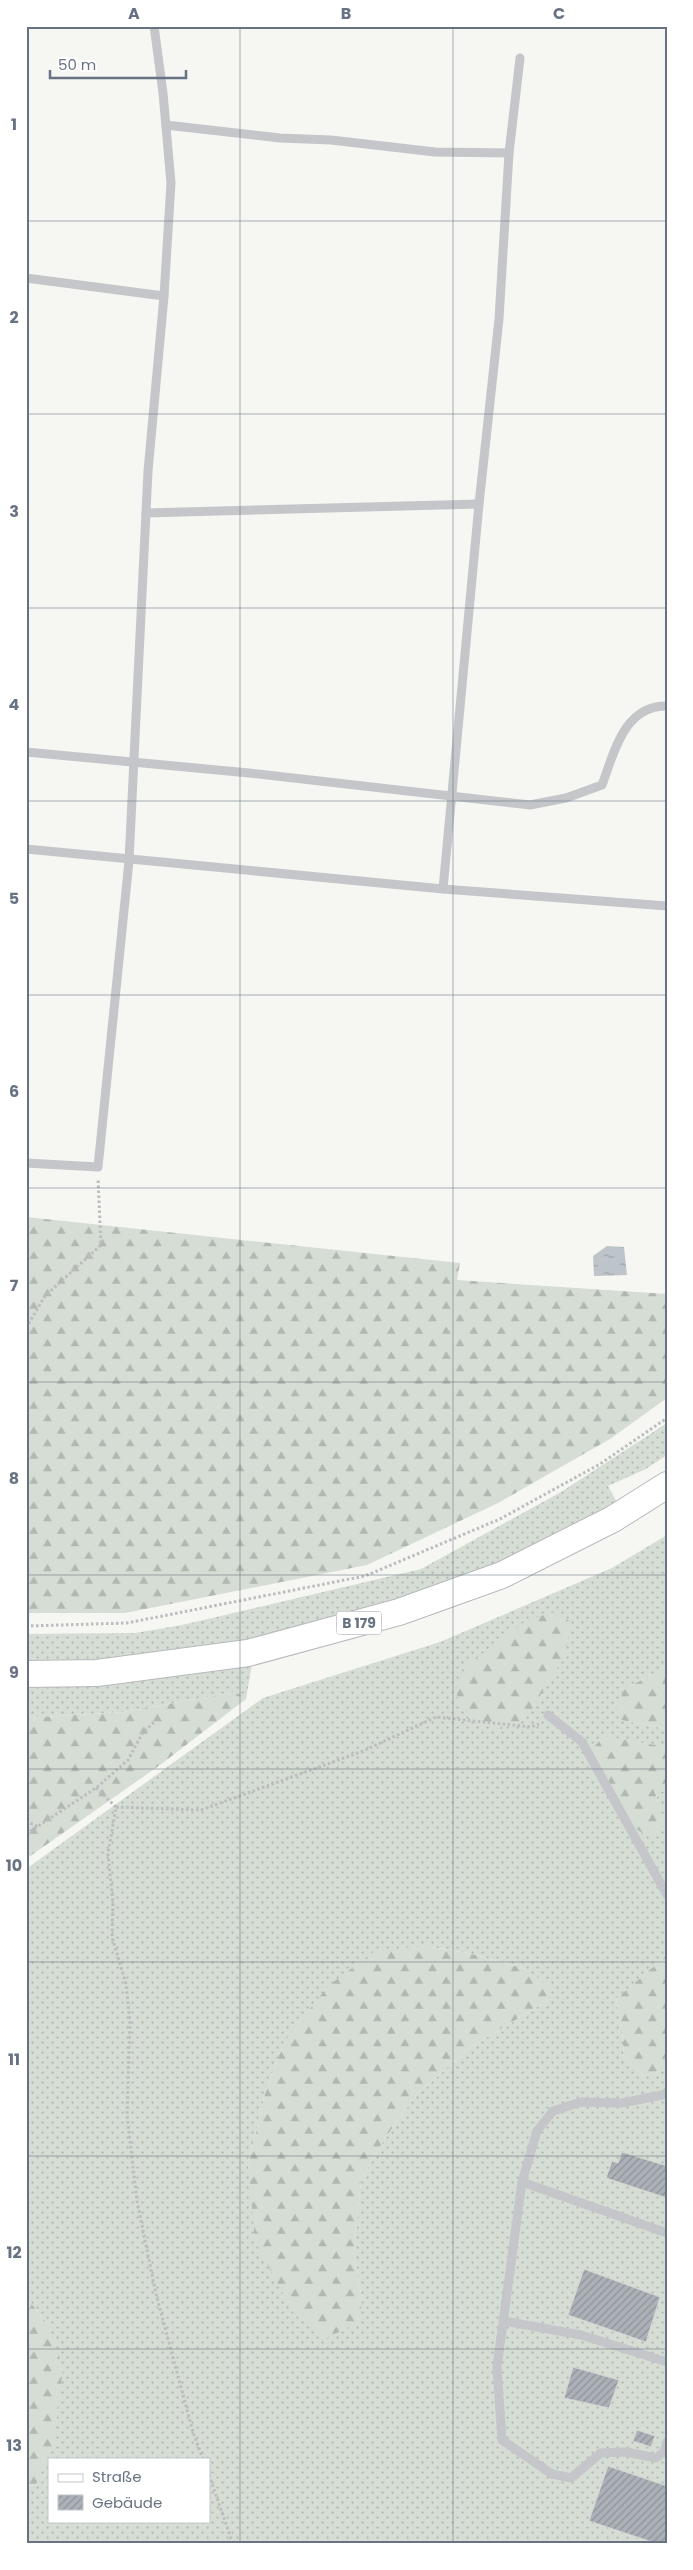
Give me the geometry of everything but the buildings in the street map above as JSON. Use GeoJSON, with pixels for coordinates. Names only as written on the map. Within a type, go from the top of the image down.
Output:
{"type":"FeatureCollection","features":[{"type":"Feature","properties":{"kind":"main road","name":"B 179"},"geometry":{"type":"LineString","coordinates":[[26,1674],[97,1673],[248,1653],[399,1612],[502,1575],[613,1519],[667,1485]]}},
{"type":"Feature","properties":{"kind":"lane"},"geometry":{"type":"LineString","coordinates":[[26,1163],[98,1167],[129,861],[146,514],[164,296],[171,183],[154,26]]}},
{"type":"Feature","properties":{"kind":"lane"},"geometry":{"type":"LineString","coordinates":[[443,889],[498,319],[509,153],[520,58]]}},
{"type":"Feature","properties":{"kind":"lane"},"geometry":{"type":"LineString","coordinates":[[166,125],[280,138],[331,140],[435,152],[509,153]]}},
{"type":"Feature","properties":{"kind":"lane"},"geometry":{"type":"LineString","coordinates":[[26,278],[164,296]]}},
{"type":"Feature","properties":{"kind":"lane"},"geometry":{"type":"LineString","coordinates":[[146,514],[479,504]]}},
{"type":"Feature","properties":{"kind":"lane"},"geometry":{"type":"LineString","coordinates":[[26,752],[453,794],[530,805],[566,798],[602,785],[620,738],[635,715],[659,706],[667,706]]}},
{"type":"Feature","properties":{"kind":"lane"},"geometry":{"type":"LineString","coordinates":[[26,849],[129,861],[443,889],[667,906]]}},
{"type":"Feature","properties":{"kind":"lane"},"geometry":{"type":"LineString","coordinates":[[551,1718],[582,1742],[667,1896]]}},
{"type":"Feature","properties":{"kind":"lane"},"geometry":{"type":"LineString","coordinates":[[666,2443],[664,2452],[656,2458],[626,2452],[601,2453],[571,2478],[552,2474],[502,2440],[497,2367],[522,2182],[537,2131],[553,2111],[581,2102],[622,2103],[662,2095],[667,2092]]}},
{"type":"Feature","properties":{"kind":"lane"},"geometry":{"type":"LineString","coordinates":[[522,2182],[667,2233]]}},
{"type":"Feature","properties":{"kind":"lane"},"geometry":{"type":"LineString","coordinates":[[504,2320],[581,2335],[667,2362]]}},
{"type":"Feature","properties":{"kind":"path"},"geometry":{"type":"LineString","coordinates":[[26,1328],[45,1296],[101,1245],[98,1167]]}},
{"type":"Feature","properties":{"kind":"path"},"geometry":{"type":"LineString","coordinates":[[26,1626],[127,1623],[364,1576],[500,1520],[600,1464],[667,1418]]}},
{"type":"Feature","properties":{"kind":"path"},"geometry":{"type":"LineString","coordinates":[[96,1788],[116,1807],[200,1810],[363,1751],[436,1717],[531,1727],[551,1718]]}},
{"type":"Feature","properties":{"kind":"path"},"geometry":{"type":"LineString","coordinates":[[26,1834],[96,1788],[128,1760],[142,1734],[154,1722]]}},
{"type":"Feature","properties":{"kind":"path"},"geometry":{"type":"LineString","coordinates":[[116,1807],[108,1854],[113,1903],[112,1937],[126,1984],[130,2022],[127,2114],[137,2201],[156,2294],[193,2432],[203,2458]]}},
{"type":"Feature","properties":{"kind":"path"},"geometry":{"type":"LineString","coordinates":[[26,1821],[39,1827]]}},
{"type":"Feature","properties":{"kind":"path"},"geometry":{"type":"LineString","coordinates":[[210,2478],[233,2544]]}},
{"type":"Feature","properties":{"kind":"green space"},"geometry":{"type":"Polygon","coordinates":[[[26,1217],[460,1263],[457,1280],[667,1294],[667,1398],[610,1439],[498,1503],[367,1565],[125,1613],[26,1613],[26,1217]]]}},
{"type":"Feature","properties":{"kind":"green space"},"geometry":{"type":"Polygon","coordinates":[[[667,1423],[667,1455],[646,1469],[608,1486],[618,1504],[502,1562],[438,1589],[256,1640],[127,1659],[26,1666],[26,1634],[135,1633],[182,1625],[421,1569],[561,1492],[667,1423]]]}},
{"type":"Feature","properties":{"kind":"green space"},"geometry":{"type":"Polygon","coordinates":[[[667,1535],[667,1667],[624,1689],[621,1720],[667,1729],[667,1747],[603,1737],[658,1802],[655,1791],[667,1792],[667,1955],[616,1999],[622,2028],[624,2057],[644,2076],[667,2069],[667,2544],[26,2544],[26,2486],[37,2485],[49,2326],[26,2297],[26,1869],[263,1698],[440,1642],[612,1568],[667,1535]],[[424,1946],[284,2042],[266,2090],[248,2166],[362,2300],[354,2252],[361,2180],[385,2138],[417,2094],[471,2047],[548,2000],[526,1969],[468,1953],[424,1946]]]}},
{"type":"Feature","properties":{"kind":"green space"},"geometry":{"type":"Polygon","coordinates":[[[555,1612],[572,1623],[563,1659],[525,1720],[500,1729],[474,1723],[461,1709],[456,1691],[463,1668],[527,1620],[555,1612]]]}},
{"type":"Feature","properties":{"kind":"green space"},"geometry":{"type":"Polygon","coordinates":[[[252,1664],[246,1699],[236,1692],[123,1712],[26,1718],[26,1687],[252,1664]]]}},
{"type":"Feature","properties":{"kind":"green space"},"geometry":{"type":"Polygon","coordinates":[[[667,1667],[667,1729],[621,1720],[616,1709],[624,1689],[667,1667]]]}},
{"type":"Feature","properties":{"kind":"green space"},"geometry":{"type":"Polygon","coordinates":[[[236,1692],[246,1699],[160,1765],[26,1859],[26,1718],[123,1712],[236,1692]]]}},
{"type":"Feature","properties":{"kind":"green space"},"geometry":{"type":"Polygon","coordinates":[[[603,1736],[667,1747],[667,1792],[655,1792],[665,1825],[654,1839],[639,1831],[592,1778],[588,1755],[603,1736]]]}},
{"type":"Feature","properties":{"kind":"green space"},"geometry":{"type":"Polygon","coordinates":[[[424,1946],[468,1953],[526,1969],[550,1987],[548,2000],[471,2047],[417,2094],[385,2138],[361,2180],[354,2252],[362,2300],[359,2322],[323,2340],[293,2312],[255,2241],[248,2166],[266,2090],[284,2042],[328,1986],[375,1951],[424,1946]]]}},
{"type":"Feature","properties":{"kind":"green space"},"geometry":{"type":"Polygon","coordinates":[[[667,1955],[667,2069],[644,2076],[624,2057],[622,2028],[616,1999],[667,1955]]]}},
{"type":"Feature","properties":{"kind":"green space"},"geometry":{"type":"Polygon","coordinates":[[[26,2297],[49,2326],[63,2368],[54,2443],[36,2485],[26,2486],[26,2297]]]}},
{"type":"Feature","properties":{"kind":"water"},"geometry":{"type":"Polygon","coordinates":[[[607,1246],[624,1247],[627,1275],[594,1276],[593,1256],[607,1246]]]}}]}
